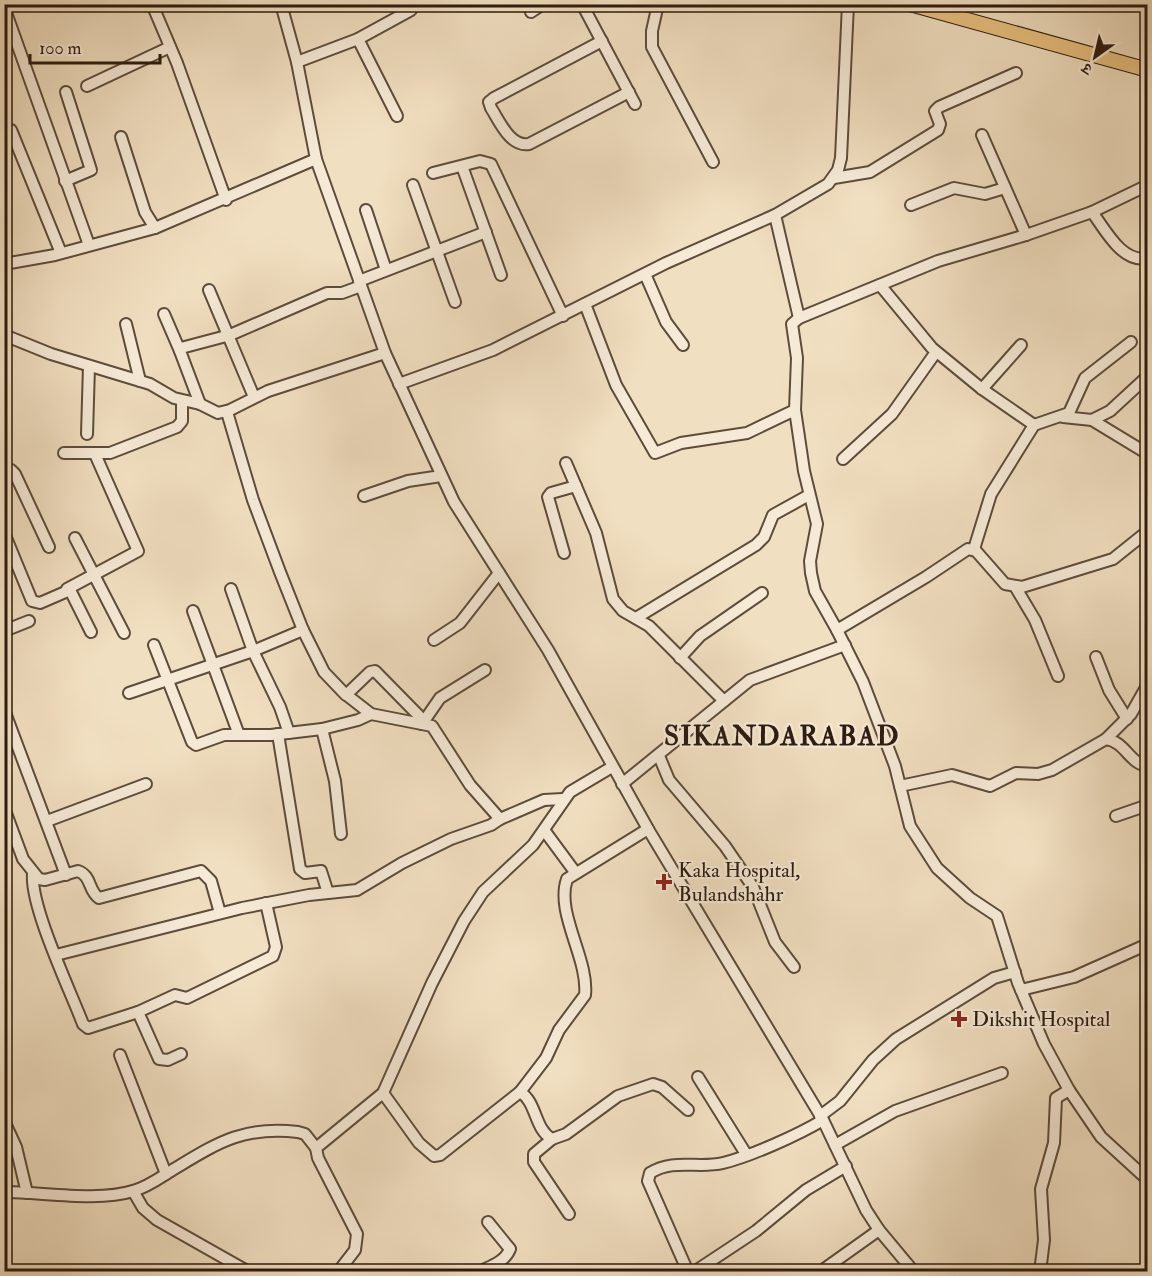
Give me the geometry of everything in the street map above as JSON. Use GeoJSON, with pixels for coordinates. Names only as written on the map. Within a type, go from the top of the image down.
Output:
{"type":"FeatureCollection","features":[{"type":"Feature","properties":{"kind":"main road"},"geometry":{"type":"LineString","coordinates":[[913,5],[1148,70]]}},
{"type":"Feature","properties":{"kind":"street"},"geometry":{"type":"LineString","coordinates":[[152,4],[226,200]]}},
{"type":"Feature","properties":{"kind":"street"},"geometry":{"type":"LineString","coordinates":[[281,4],[297,62],[316,159],[385,353],[441,476],[454,502],[548,650],[648,829],[822,1118],[879,1230],[914,1272]]}},
{"type":"Feature","properties":{"kind":"street"},"geometry":{"type":"LineString","coordinates":[[531,12],[543,4]]}},
{"type":"Feature","properties":{"kind":"street"},"geometry":{"type":"LineString","coordinates":[[582,4],[635,104]]}},
{"type":"Feature","properties":{"kind":"street"},"geometry":{"type":"LineString","coordinates":[[658,4],[652,32],[652,47],[713,162]]}},
{"type":"Feature","properties":{"kind":"street"},"geometry":{"type":"LineString","coordinates":[[399,384],[493,350],[645,274],[775,215],[819,190],[834,178],[842,158],[848,4]]}},
{"type":"Feature","properties":{"kind":"street"},"geometry":{"type":"LineString","coordinates":[[4,7],[89,245]]}},
{"type":"Feature","properties":{"kind":"street"},"geometry":{"type":"LineString","coordinates":[[297,62],[358,39],[411,10]]}},
{"type":"Feature","properties":{"kind":"street"},"geometry":{"type":"LineString","coordinates":[[358,39],[397,116]]}},
{"type":"Feature","properties":{"kind":"street"},"geometry":{"type":"LineString","coordinates":[[602,41],[494,98],[489,102],[490,108],[513,141],[522,145],[529,144],[629,92]]}},
{"type":"Feature","properties":{"kind":"street"},"geometry":{"type":"LineString","coordinates":[[87,86],[170,47]]}},
{"type":"Feature","properties":{"kind":"street"},"geometry":{"type":"LineString","coordinates":[[834,178],[864,175],[877,169],[938,130],[940,124],[935,111],[939,108],[1016,74]]}},
{"type":"Feature","properties":{"kind":"street"},"geometry":{"type":"LineString","coordinates":[[65,181],[91,170],[66,92]]}},
{"type":"Feature","properties":{"kind":"street"},"geometry":{"type":"LineString","coordinates":[[11,130],[61,253]]}},
{"type":"Feature","properties":{"kind":"street"},"geometry":{"type":"LineString","coordinates":[[982,135],[1026,235]]}},
{"type":"Feature","properties":{"kind":"street"},"geometry":{"type":"LineString","coordinates":[[121,136],[145,212],[155,228]]}},
{"type":"Feature","properties":{"kind":"street"},"geometry":{"type":"LineString","coordinates":[[4,264],[120,239],[155,228],[226,200],[316,159]]}},
{"type":"Feature","properties":{"kind":"street"},"geometry":{"type":"LineString","coordinates":[[433,173],[485,160],[491,164],[563,315]]}},
{"type":"Feature","properties":{"kind":"street"},"geometry":{"type":"LineString","coordinates":[[462,166],[501,275]]}},
{"type":"Feature","properties":{"kind":"street"},"geometry":{"type":"LineString","coordinates":[[413,184],[455,302]]}},
{"type":"Feature","properties":{"kind":"street"},"geometry":{"type":"LineString","coordinates":[[1148,185],[1092,212],[1026,235],[938,261],[799,318],[791,326],[797,358],[795,410],[809,495],[817,524],[810,561],[812,581],[845,645],[892,757],[906,818],[926,854],[970,898],[997,916],[1021,990],[1044,1044],[1069,1090],[1101,1137],[1148,1180]]}},
{"type":"Feature","properties":{"kind":"street"},"geometry":{"type":"LineString","coordinates":[[911,205],[954,188],[964,188],[985,194],[1005,188]]}},
{"type":"Feature","properties":{"kind":"street"},"geometry":{"type":"LineString","coordinates":[[366,210],[386,270]]}},
{"type":"Feature","properties":{"kind":"street"},"geometry":{"type":"LineString","coordinates":[[1092,212],[1123,251],[1136,260],[1148,258]]}},
{"type":"Feature","properties":{"kind":"street"},"geometry":{"type":"LineString","coordinates":[[775,215],[799,318]]}},
{"type":"Feature","properties":{"kind":"street"},"geometry":{"type":"LineString","coordinates":[[180,351],[184,347],[230,335],[327,293],[342,293],[386,270],[486,232]]}},
{"type":"Feature","properties":{"kind":"street"},"geometry":{"type":"LineString","coordinates":[[645,274],[666,322],[683,345]]}},
{"type":"Feature","properties":{"kind":"street"},"geometry":{"type":"LineString","coordinates":[[880,285],[915,331],[936,352],[982,389],[1034,425]]}},
{"type":"Feature","properties":{"kind":"street"},"geometry":{"type":"LineString","coordinates":[[209,290],[230,335],[254,397]]}},
{"type":"Feature","properties":{"kind":"street"},"geometry":{"type":"LineString","coordinates":[[585,304],[616,385],[655,453],[681,443],[747,432],[795,410]]}},
{"type":"Feature","properties":{"kind":"street"},"geometry":{"type":"LineString","coordinates":[[164,314],[200,404]]}},
{"type":"Feature","properties":{"kind":"street"},"geometry":{"type":"LineString","coordinates":[[126,324],[140,381]]}},
{"type":"Feature","properties":{"kind":"street"},"geometry":{"type":"LineString","coordinates":[[4,335],[89,366],[140,381],[182,401],[200,404],[214,411],[226,412],[254,397],[385,353]]}},
{"type":"Feature","properties":{"kind":"street"},"geometry":{"type":"LineString","coordinates":[[974,549],[991,494],[1034,425],[1069,413],[1085,378],[1131,342]]}},
{"type":"Feature","properties":{"kind":"street"},"geometry":{"type":"LineString","coordinates":[[982,389],[1022,345]]}},
{"type":"Feature","properties":{"kind":"street"},"geometry":{"type":"LineString","coordinates":[[843,459],[892,414],[936,352]]}},
{"type":"Feature","properties":{"kind":"street"},"geometry":{"type":"LineString","coordinates":[[87,434],[89,366]]}},
{"type":"Feature","properties":{"kind":"street"},"geometry":{"type":"LineString","coordinates":[[1092,420],[1110,411],[1148,376]]}},
{"type":"Feature","properties":{"kind":"street"},"geometry":{"type":"LineString","coordinates":[[64,453],[95,454],[118,451],[177,427],[182,421],[182,401]]}},
{"type":"Feature","properties":{"kind":"street"},"geometry":{"type":"LineString","coordinates":[[226,412],[253,500],[303,630],[324,672],[346,695],[371,714],[387,719],[423,722],[432,726],[463,775],[500,819]]}},
{"type":"Feature","properties":{"kind":"street"},"geometry":{"type":"LineString","coordinates":[[1062,417],[1092,420],[1148,454]]}},
{"type":"Feature","properties":{"kind":"street"},"geometry":{"type":"LineString","coordinates":[[4,533],[32,601],[39,603],[136,553],[139,549],[95,454]]}},
{"type":"Feature","properties":{"kind":"street"},"geometry":{"type":"LineString","coordinates":[[566,463],[596,532],[612,599],[622,610],[649,626],[724,701]]}},
{"type":"Feature","properties":{"kind":"street"},"geometry":{"type":"LineString","coordinates":[[4,471],[11,470],[15,474],[49,547]]}},
{"type":"Feature","properties":{"kind":"street"},"geometry":{"type":"LineString","coordinates":[[364,496],[408,481],[441,476]]}},
{"type":"Feature","properties":{"kind":"street"},"geometry":{"type":"LineString","coordinates":[[564,553],[548,497],[551,493],[576,486]]}},
{"type":"Feature","properties":{"kind":"street"},"geometry":{"type":"LineString","coordinates":[[636,618],[756,546],[764,537],[773,515],[809,495]]}},
{"type":"Feature","properties":{"kind":"street"},"geometry":{"type":"LineString","coordinates":[[1016,588],[1086,570],[1113,560],[1148,531]]}},
{"type":"Feature","properties":{"kind":"street"},"geometry":{"type":"LineString","coordinates":[[75,538],[124,633]]}},
{"type":"Feature","properties":{"kind":"street"},"geometry":{"type":"LineString","coordinates":[[974,549],[1001,581],[1016,588],[1035,620],[1058,676]]}},
{"type":"Feature","properties":{"kind":"street"},"geometry":{"type":"LineString","coordinates":[[837,630],[926,578],[966,550],[974,549]]}},
{"type":"Feature","properties":{"kind":"street"},"geometry":{"type":"LineString","coordinates":[[434,640],[460,623],[500,573]]}},
{"type":"Feature","properties":{"kind":"street"},"geometry":{"type":"LineString","coordinates":[[67,589],[71,591],[91,632]]}},
{"type":"Feature","properties":{"kind":"street"},"geometry":{"type":"LineString","coordinates":[[231,589],[253,651],[280,707],[300,868],[305,873],[321,872],[328,893]]}},
{"type":"Feature","properties":{"kind":"street"},"geometry":{"type":"LineString","coordinates":[[681,658],[700,636],[762,593]]}},
{"type":"Feature","properties":{"kind":"street"},"geometry":{"type":"LineString","coordinates":[[193,611],[240,735]]}},
{"type":"Feature","properties":{"kind":"street"},"geometry":{"type":"LineString","coordinates":[[4,631],[29,621]]}},
{"type":"Feature","properties":{"kind":"street"},"geometry":{"type":"LineString","coordinates":[[129,693],[253,651],[303,630]]}},
{"type":"Feature","properties":{"kind":"street"},"geometry":{"type":"LineString","coordinates":[[154,645],[194,744],[218,736],[284,734],[322,729],[358,720],[371,714]]}},
{"type":"Feature","properties":{"kind":"street"},"geometry":{"type":"LineString","coordinates":[[622,784],[756,676],[810,660],[845,645]]}},
{"type":"Feature","properties":{"kind":"street"},"geometry":{"type":"LineString","coordinates":[[1096,657],[1109,690],[1127,719]]}},
{"type":"Feature","properties":{"kind":"street"},"geometry":{"type":"LineString","coordinates":[[423,722],[440,698],[485,670]]}},
{"type":"Feature","properties":{"kind":"street"},"geometry":{"type":"LineString","coordinates":[[346,695],[370,672],[375,671],[423,722]]}},
{"type":"Feature","properties":{"kind":"street"},"geometry":{"type":"LineString","coordinates":[[900,786],[952,775],[990,786],[1016,773],[1038,774],[1052,770],[1106,740],[1127,719],[1148,684]]}},
{"type":"Feature","properties":{"kind":"street"},"geometry":{"type":"LineString","coordinates":[[4,710],[9,734],[47,822],[66,875]]}},
{"type":"Feature","properties":{"kind":"street"},"geometry":{"type":"LineString","coordinates":[[322,729],[335,781],[341,834]]}},
{"type":"Feature","properties":{"kind":"street"},"geometry":{"type":"LineString","coordinates":[[1106,740],[1118,743],[1135,762],[1148,766]]}},
{"type":"Feature","properties":{"kind":"street"},"geometry":{"type":"LineString","coordinates":[[659,756],[669,780],[725,846],[753,887],[763,905],[775,942],[794,967]]}},
{"type":"Feature","properties":{"kind":"street"},"geometry":{"type":"LineString","coordinates":[[316,1148],[383,1093],[432,983],[464,921],[483,892],[528,851],[563,799],[577,787],[612,767]]}},
{"type":"Feature","properties":{"kind":"street"},"geometry":{"type":"LineString","coordinates":[[47,822],[146,784]]}},
{"type":"Feature","properties":{"kind":"street"},"geometry":{"type":"LineString","coordinates":[[56,955],[266,903],[357,890],[402,863],[451,839],[491,825],[544,800],[563,799]]}},
{"type":"Feature","properties":{"kind":"street"},"geometry":{"type":"LineString","coordinates":[[1116,816],[1148,805]]}},
{"type":"Feature","properties":{"kind":"street"},"geometry":{"type":"LineString","coordinates":[[4,808],[23,859],[33,874],[45,880],[78,871],[83,873],[89,881],[93,894],[99,898],[201,871],[211,881],[220,913]]}},
{"type":"Feature","properties":{"kind":"street"},"geometry":{"type":"LineString","coordinates":[[383,1093],[419,1143],[434,1156],[440,1155],[520,1092],[546,1058],[559,1030],[585,995],[582,966],[570,922],[565,891],[567,879],[648,829]]}},
{"type":"Feature","properties":{"kind":"street"},"geometry":{"type":"LineString","coordinates":[[544,830],[575,872]]}},
{"type":"Feature","properties":{"kind":"street"},"geometry":{"type":"LineString","coordinates":[[33,874],[32,885],[56,955],[85,1028],[93,1028],[138,1012],[175,995],[186,998],[273,956],[276,947],[266,903]]}},
{"type":"Feature","properties":{"kind":"street"},"geometry":{"type":"LineString","coordinates":[[1021,990],[1074,977],[1148,944]]}},
{"type":"Feature","properties":{"kind":"street"},"geometry":{"type":"LineString","coordinates":[[688,1272],[661,1216],[648,1176],[653,1171],[670,1165],[720,1164],[796,1135],[822,1118],[840,1101],[873,1059],[896,1039],[994,978],[1015,972]]}},
{"type":"Feature","properties":{"kind":"street"},"geometry":{"type":"LineString","coordinates":[[138,1012],[159,1059],[168,1060],[181,1054]]}},
{"type":"Feature","properties":{"kind":"street"},"geometry":{"type":"LineString","coordinates":[[120,1055],[166,1174]]}},
{"type":"Feature","properties":{"kind":"street"},"geometry":{"type":"LineString","coordinates":[[835,1145],[903,1108],[1002,1073]]}},
{"type":"Feature","properties":{"kind":"street"},"geometry":{"type":"LineString","coordinates":[[698,1077],[746,1154]]}},
{"type":"Feature","properties":{"kind":"street"},"geometry":{"type":"LineString","coordinates":[[569,1214],[534,1162],[534,1154],[552,1139],[566,1134],[618,1096],[653,1084],[662,1087],[688,1110]]}},
{"type":"Feature","properties":{"kind":"street"},"geometry":{"type":"LineString","coordinates":[[1040,1272],[1044,1240],[1042,1180],[1054,1143],[1056,1098],[1069,1090]]}},
{"type":"Feature","properties":{"kind":"street"},"geometry":{"type":"LineString","coordinates":[[520,1092],[529,1100],[542,1130],[552,1139]]}},
{"type":"Feature","properties":{"kind":"street"},"geometry":{"type":"LineString","coordinates":[[4,1121],[16,1147],[27,1193]]}},
{"type":"Feature","properties":{"kind":"street"},"geometry":{"type":"LineString","coordinates":[[4,1192],[114,1195],[137,1190],[223,1139],[240,1134],[298,1131],[305,1134],[316,1148],[318,1158],[357,1234],[355,1250],[338,1272]]}},
{"type":"Feature","properties":{"kind":"street"},"geometry":{"type":"LineString","coordinates":[[694,1272],[709,1268],[806,1190],[846,1166]]}},
{"type":"Feature","properties":{"kind":"street"},"geometry":{"type":"LineString","coordinates":[[137,1190],[143,1208],[156,1220],[249,1272]]}},
{"type":"Feature","properties":{"kind":"street"},"geometry":{"type":"LineString","coordinates":[[479,1272],[497,1263],[510,1248],[488,1221]]}},
{"type":"Feature","properties":{"kind":"street"},"geometry":{"type":"LineString","coordinates":[[820,1272],[879,1230]]}},
{"type":"Feature","properties":{"kind":"place","name":"Kaka Hospital, Bulandshahr"},"geometry":{"type":"Point","coordinates":[664,882]}},
{"type":"Feature","properties":{"kind":"place","name":"Dikshit Hospital"},"geometry":{"type":"Point","coordinates":[959,1019]}},
{"type":"Feature","properties":{"kind":"district","name":"SIKANDARABAD"},"geometry":{"type":"Point","coordinates":[782,736]}}]}
